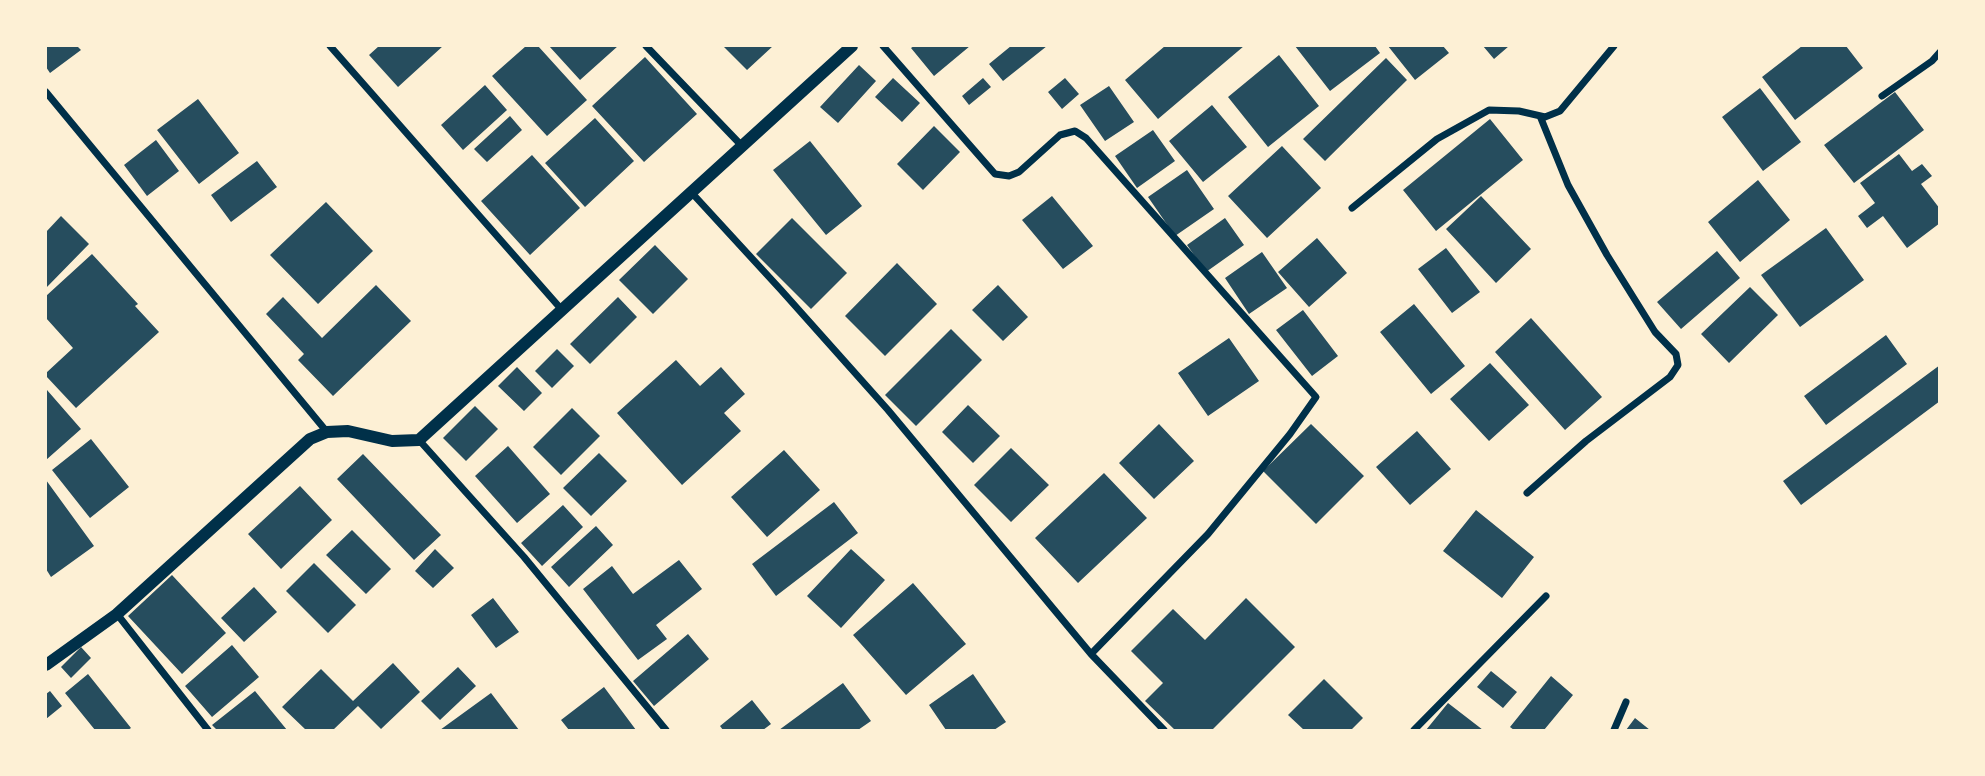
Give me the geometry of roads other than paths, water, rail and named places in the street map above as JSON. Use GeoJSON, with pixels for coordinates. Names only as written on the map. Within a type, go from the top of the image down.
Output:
{"type":"FeatureCollection","features":[{"type":"Feature","properties":{"kind":"street"},"geometry":{"type":"LineString","coordinates":[[330,46],[562,310]]}},
{"type":"Feature","properties":{"kind":"street"},"geometry":{"type":"LineString","coordinates":[[646,46],[742,146]]}},
{"type":"Feature","properties":{"kind":"street"},"geometry":{"type":"LineString","coordinates":[[46,665],[117,614],[310,439],[327,432],[348,431],[393,441],[419,440],[852,46]]}},
{"type":"Feature","properties":{"kind":"street"},"geometry":{"type":"LineString","coordinates":[[883,46],[995,174],[1009,176],[1019,172],[1060,135],[1075,131],[1086,138],[1316,397],[1290,434],[1208,534],[1091,654]]}},
{"type":"Feature","properties":{"kind":"street"},"geometry":{"type":"LineString","coordinates":[[1352,208],[1437,139],[1489,110],[1519,111],[1545,117],[1560,111],[1614,46]]}},
{"type":"Feature","properties":{"kind":"street"},"geometry":{"type":"LineString","coordinates":[[1882,96],[1932,61],[1940,52]]}},
{"type":"Feature","properties":{"kind":"street"},"geometry":{"type":"LineString","coordinates":[[46,92],[327,432]]}},
{"type":"Feature","properties":{"kind":"street"},"geometry":{"type":"LineString","coordinates":[[1527,493],[1586,441],[1670,377],[1678,365],[1676,354],[1655,332],[1567,185],[1539,116]]}},
{"type":"Feature","properties":{"kind":"street"},"geometry":{"type":"LineString","coordinates":[[691,192],[888,410],[1091,654],[1164,730]]}},
{"type":"Feature","properties":{"kind":"street"},"geometry":{"type":"LineString","coordinates":[[419,440],[524,557],[666,730]]}},
{"type":"Feature","properties":{"kind":"street"},"geometry":{"type":"LineString","coordinates":[[1415,730],[1546,596]]}},
{"type":"Feature","properties":{"kind":"street"},"geometry":{"type":"LineString","coordinates":[[117,614],[208,730]]}},
{"type":"Feature","properties":{"kind":"street"},"geometry":{"type":"LineString","coordinates":[[1614,730],[1626,702]]}}]}
